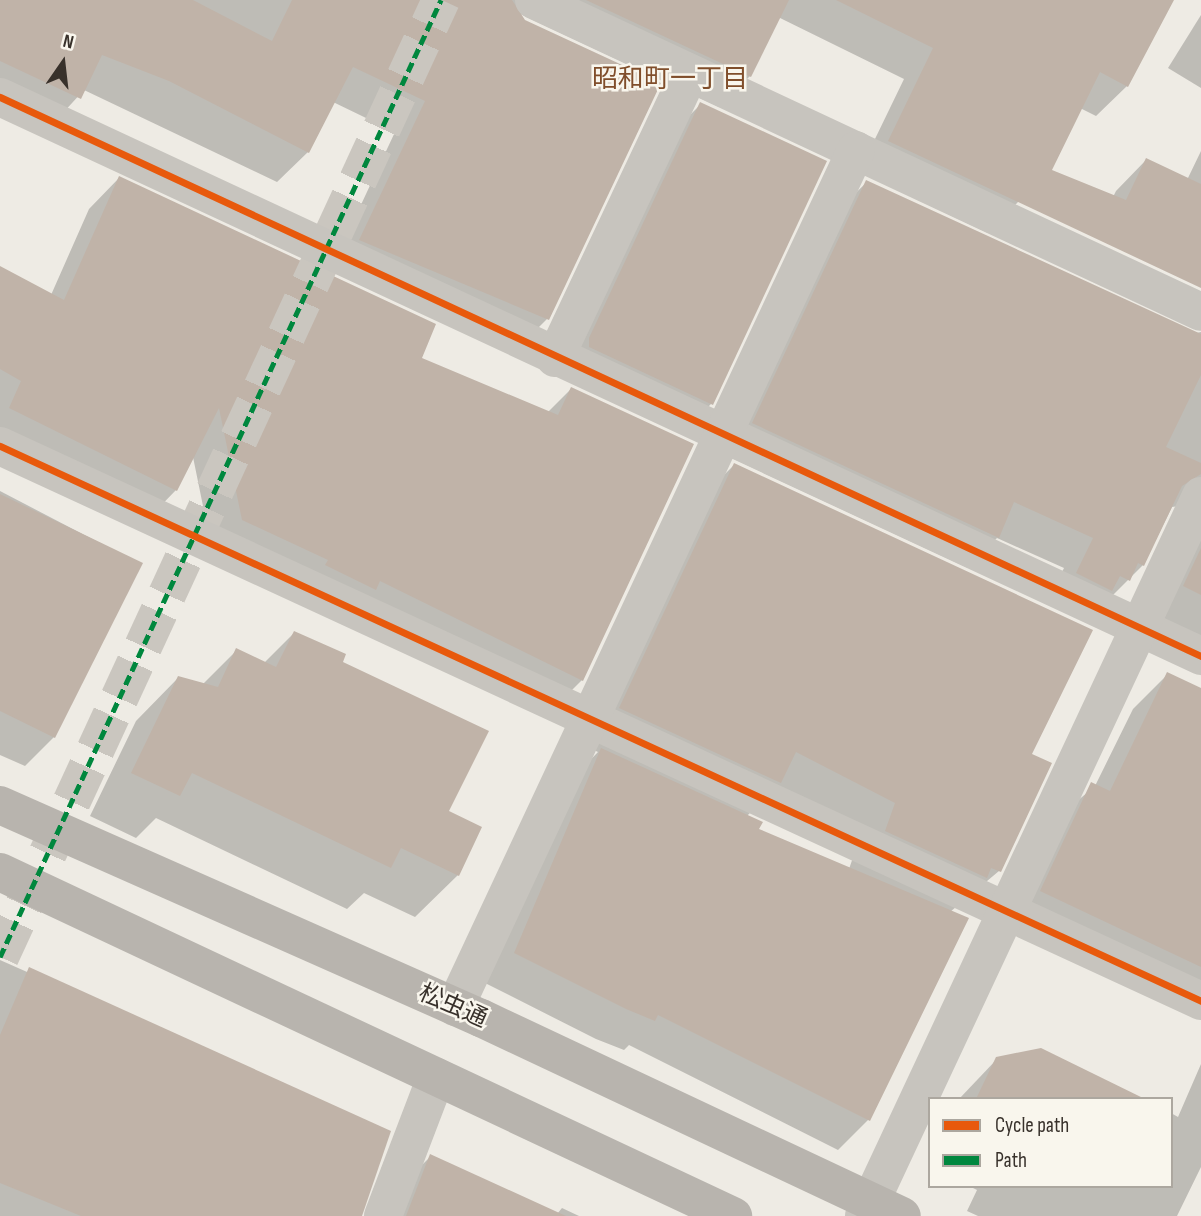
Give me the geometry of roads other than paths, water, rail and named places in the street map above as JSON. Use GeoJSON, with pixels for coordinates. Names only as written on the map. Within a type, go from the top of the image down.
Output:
{"type":"FeatureCollection","features":[{"type":"Feature","properties":{"kind":"street"},"geometry":{"type":"LineString","coordinates":[[534,0],[1201,312]]}},
{"type":"Feature","properties":{"kind":"street"},"geometry":{"type":"LineString","coordinates":[[555,358],[690,73]]}},
{"type":"Feature","properties":{"kind":"street"},"geometry":{"type":"LineString","coordinates":[[0,97],[720,435],[1201,656]]}},
{"type":"Feature","properties":{"kind":"street"},"geometry":{"type":"LineString","coordinates":[[455,1007],[586,719],[856,150]]}},
{"type":"Feature","properties":{"kind":"street"},"geometry":{"type":"LineString","coordinates":[[0,446],[1007,915],[1201,1001]]}},
{"type":"Feature","properties":{"kind":"street"},"geometry":{"type":"LineString","coordinates":[[928,1097],[1007,915],[1201,496]]}},
{"type":"Feature","properties":{"kind":"street","name":"松虫通"},"geometry":{"type":"LineString","coordinates":[[0,805],[455,1007],[879,1211]]}},
{"type":"Feature","properties":{"kind":"street"},"geometry":{"type":"LineString","coordinates":[[0,872],[733,1216]]}},
{"type":"Feature","properties":{"kind":"street"},"geometry":{"type":"LineString","coordinates":[[383,1216],[436,1077]]}},
{"type":"Feature","properties":{"kind":"street"},"geometry":{"type":"LineString","coordinates":[[879,1211],[928,1098]]}},
{"type":"Feature","properties":{"kind":"tunnel"},"geometry":{"type":"LineString","coordinates":[[0,957],[441,0]]}},
{"type":"Feature","properties":{"kind":"district","name":"昭和町一丁目"},"geometry":{"type":"Point","coordinates":[670,80]}}]}
